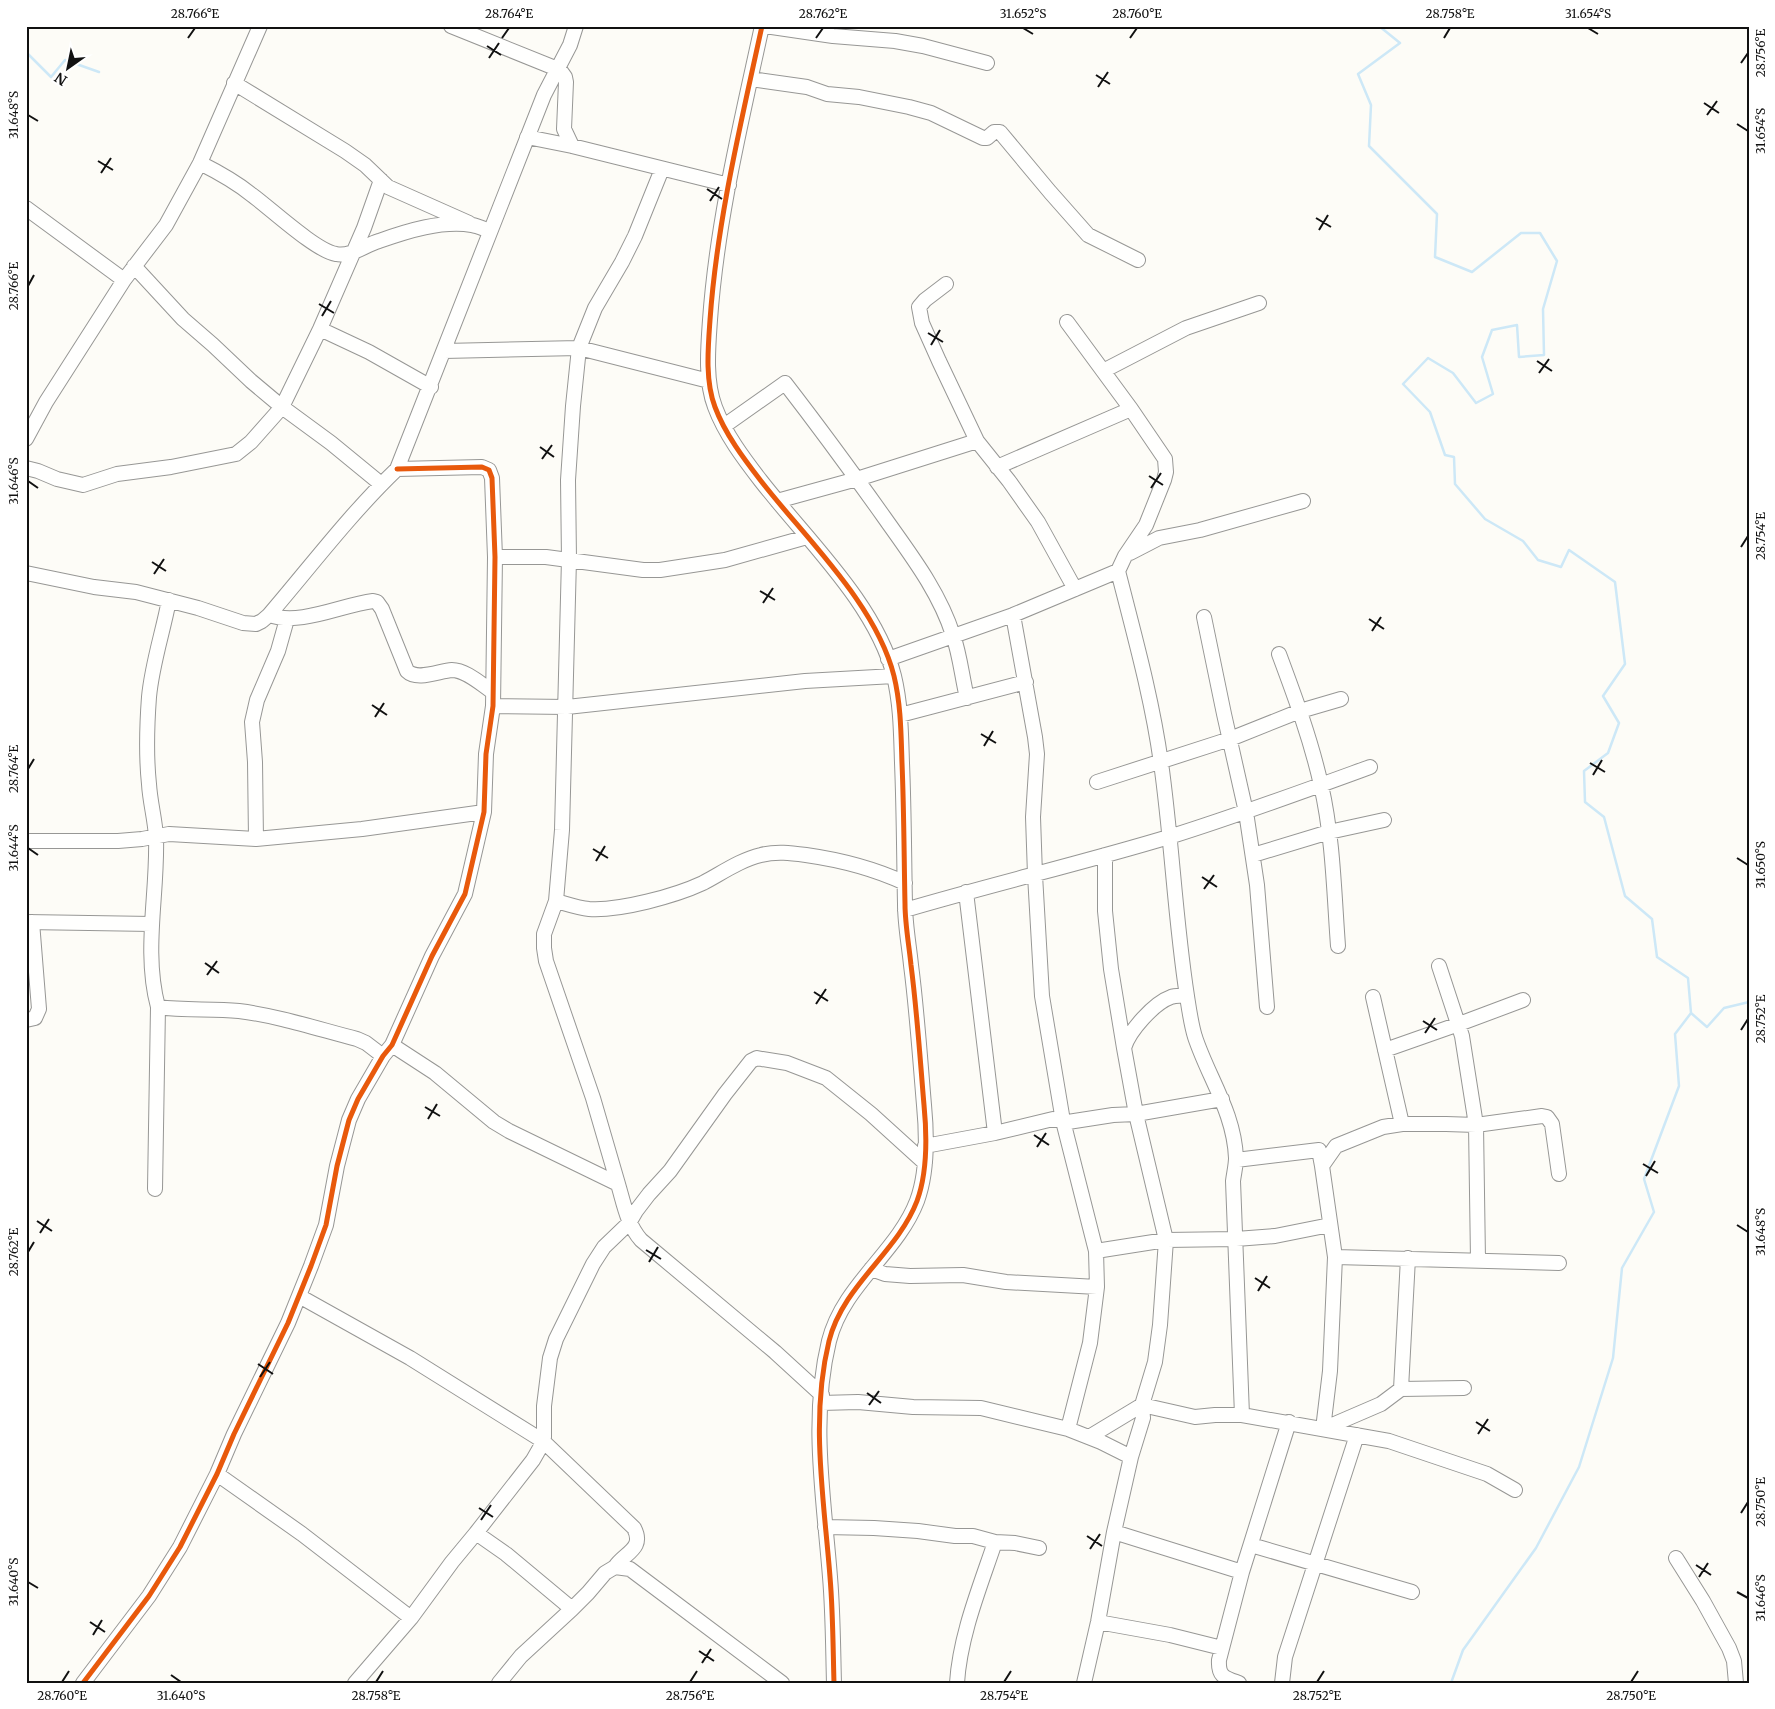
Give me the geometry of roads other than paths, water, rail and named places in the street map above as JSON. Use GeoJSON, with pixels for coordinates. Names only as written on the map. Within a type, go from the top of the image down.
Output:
{"type":"FeatureCollection","features":[{"type":"Feature","properties":{"kind":"street"},"geometry":{"type":"LineString","coordinates":[[26,439],[46,402],[124,280],[166,226],[200,163],[260,26]]}},
{"type":"Feature","properties":{"kind":"street"},"geometry":{"type":"LineString","coordinates":[[451,26],[557,68],[562,73],[566,82],[564,130],[572,146]]}},
{"type":"Feature","properties":{"kind":"street"},"geometry":{"type":"LineString","coordinates":[[26,573],[94,587],[136,592],[243,623],[256,624],[269,615],[336,534],[397,469],[431,387],[527,137],[544,95],[570,45],[576,26]]}},
{"type":"Feature","properties":{"kind":"street"},"geometry":{"type":"LineString","coordinates":[[834,1683],[830,1582],[819,1457],[821,1399],[826,1358],[834,1324],[853,1291],[911,1214],[922,1183],[925,1163],[924,1108],[912,969],[904,910],[905,883],[900,715],[894,676],[872,624],[853,594],[777,501],[735,445],[714,405],[709,381],[713,280],[750,79],[764,26],[833,36],[896,41],[987,63]]}},
{"type":"Feature","properties":{"kind":"street"},"geometry":{"type":"LineString","coordinates":[[750,79],[807,87],[827,94],[859,97],[931,113],[983,138],[987,138],[994,132],[1000,132],[1088,235],[1138,260]]}},
{"type":"Feature","properties":{"kind":"street"},"geometry":{"type":"LineString","coordinates":[[234,83],[366,165],[393,190],[490,231]]}},
{"type":"Feature","properties":{"kind":"street"},"geometry":{"type":"LineString","coordinates":[[527,137],[572,146],[729,185]]}},
{"type":"Feature","properties":{"kind":"street"},"geometry":{"type":"LineString","coordinates":[[200,163],[216,170],[251,194],[283,220],[328,252],[340,255],[423,227],[472,225]]}},
{"type":"Feature","properties":{"kind":"street"},"geometry":{"type":"LineString","coordinates":[[662,168],[635,236],[595,308],[579,348],[568,480],[567,707],[562,830],[556,901],[544,934],[546,961],[593,1098],[629,1223],[633,1232],[649,1248],[775,1352],[821,1399],[913,1407],[981,1408],[1068,1429],[1131,1457]]}},
{"type":"Feature","properties":{"kind":"street"},"geometry":{"type":"LineString","coordinates":[[26,468],[83,486],[117,474],[171,467],[236,454],[252,442],[282,407],[320,328],[353,252],[380,180]]}},
{"type":"Feature","properties":{"kind":"street"},"geometry":{"type":"LineString","coordinates":[[26,208],[124,280]]}},
{"type":"Feature","properties":{"kind":"street"},"geometry":{"type":"LineString","coordinates":[[134,266],[183,320],[214,345],[282,407],[331,443],[381,484]]}},
{"type":"Feature","properties":{"kind":"street"},"geometry":{"type":"LineString","coordinates":[[946,284],[921,304],[919,311],[938,361],[977,441],[1038,522],[1075,589]]}},
{"type":"Feature","properties":{"kind":"street"},"geometry":{"type":"LineString","coordinates":[[1103,371],[1186,328],[1259,303]]}},
{"type":"Feature","properties":{"kind":"street"},"geometry":{"type":"LineString","coordinates":[[1067,322],[1131,409],[1166,463],[1164,480],[1146,525],[1125,556],[1118,571],[1141,663],[1161,761],[1170,836],[1178,932],[1194,1035],[1222,1099],[1232,1128],[1236,1160],[1233,1181],[1242,1415]]}},
{"type":"Feature","properties":{"kind":"street"},"geometry":{"type":"LineString","coordinates":[[320,328],[369,352],[431,387]]}},
{"type":"Feature","properties":{"kind":"street"},"geometry":{"type":"LineString","coordinates":[[444,351],[579,348],[709,381]]}},
{"type":"Feature","properties":{"kind":"street"},"geometry":{"type":"LineString","coordinates":[[724,426],[785,383],[857,479],[934,591],[953,635],[967,698]]}},
{"type":"Feature","properties":{"kind":"street"},"geometry":{"type":"LineString","coordinates":[[997,467],[1131,409]]}},
{"type":"Feature","properties":{"kind":"street"},"geometry":{"type":"LineString","coordinates":[[777,501],[857,479],[977,441]]}},
{"type":"Feature","properties":{"kind":"street"},"geometry":{"type":"LineString","coordinates":[[84,1683],[149,1596],[180,1547],[217,1474],[234,1434],[288,1323],[326,1225],[339,1157],[349,1120],[358,1099],[387,1050],[432,956],[465,894],[484,812],[486,754],[493,699],[495,557],[492,478],[489,470],[482,467],[397,469]]}},
{"type":"Feature","properties":{"kind":"street"},"geometry":{"type":"LineString","coordinates":[[1125,556],[1159,538],[1200,530],[1303,501]]}},
{"type":"Feature","properties":{"kind":"street"},"geometry":{"type":"LineString","coordinates":[[495,557],[546,556],[643,570],[660,570],[725,560],[807,537]]}},
{"type":"Feature","properties":{"kind":"street"},"geometry":{"type":"LineString","coordinates":[[888,659],[1012,615],[1118,571]]}},
{"type":"Feature","properties":{"kind":"street"},"geometry":{"type":"LineString","coordinates":[[156,1189],[158,1007],[154,990],[152,924],[156,836],[148,783],[148,711],[155,659],[168,600]]}},
{"type":"Feature","properties":{"kind":"street"},"geometry":{"type":"LineString","coordinates":[[269,615],[287,619],[309,616],[370,601],[377,602],[382,609],[407,671],[410,674],[418,675],[456,670],[472,678],[493,699],[567,707],[805,681],[894,676]]}},
{"type":"Feature","properties":{"kind":"street"},"geometry":{"type":"LineString","coordinates":[[1012,615],[1026,682],[1037,754],[1033,817],[1042,996],[1063,1121],[1096,1251],[1097,1287],[1086,1363],[1068,1429]]}},
{"type":"Feature","properties":{"kind":"street"},"geometry":{"type":"LineString","coordinates":[[1204,617],[1246,812],[1253,855],[1267,1007]]}},
{"type":"Feature","properties":{"kind":"street"},"geometry":{"type":"LineString","coordinates":[[256,839],[255,762],[252,722],[257,700],[278,651],[287,619]]}},
{"type":"Feature","properties":{"kind":"street"},"geometry":{"type":"LineString","coordinates":[[1279,654],[1300,711],[1321,785],[1329,832],[1338,946]]}},
{"type":"Feature","properties":{"kind":"street"},"geometry":{"type":"LineString","coordinates":[[900,715],[1026,682]]}},
{"type":"Feature","properties":{"kind":"street"},"geometry":{"type":"LineString","coordinates":[[1097,782],[1230,739],[1300,711],[1341,699]]}},
{"type":"Feature","properties":{"kind":"street"},"geometry":{"type":"LineString","coordinates":[[904,910],[1170,836],[1246,812],[1370,767]]}},
{"type":"Feature","properties":{"kind":"street"},"geometry":{"type":"LineString","coordinates":[[26,841],[118,841],[169,834],[256,839],[362,828],[484,812]]}},
{"type":"Feature","properties":{"kind":"street"},"geometry":{"type":"LineString","coordinates":[[1253,855],[1329,832],[1384,820]]}},
{"type":"Feature","properties":{"kind":"street"},"geometry":{"type":"LineString","coordinates":[[556,901],[590,909],[636,904],[686,890],[722,874],[746,860],[763,854],[778,852],[818,857],[872,868],[905,883]]}},
{"type":"Feature","properties":{"kind":"street"},"geometry":{"type":"LineString","coordinates":[[1084,1683],[1098,1622],[1114,1532],[1131,1457],[1143,1418],[1142,1405],[1155,1362],[1160,1325],[1166,1240],[1125,1059],[1111,969],[1105,911],[1105,855]]}},
{"type":"Feature","properties":{"kind":"street"},"geometry":{"type":"LineString","coordinates":[[966,892],[995,1133]]}},
{"type":"Feature","properties":{"kind":"street"},"geometry":{"type":"LineString","coordinates":[[26,1020],[35,1018],[39,1009],[29,922],[152,924]]}},
{"type":"Feature","properties":{"kind":"street"},"geometry":{"type":"LineString","coordinates":[[1439,966],[1459,1024],[1476,1126],[1478,1260]]}},
{"type":"Feature","properties":{"kind":"street"},"geometry":{"type":"LineString","coordinates":[[1124,1048],[1138,1024],[1156,1006],[1170,997],[1177,995],[1187,996]]}},
{"type":"Feature","properties":{"kind":"street"},"geometry":{"type":"LineString","coordinates":[[1373,996],[1402,1124]]}},
{"type":"Feature","properties":{"kind":"street"},"geometry":{"type":"LineString","coordinates":[[1385,1050],[1523,1000]]}},
{"type":"Feature","properties":{"kind":"street"},"geometry":{"type":"LineString","coordinates":[[158,1007],[176,1010],[238,1011],[270,1016],[356,1039],[387,1050],[435,1073],[494,1122],[509,1131],[618,1184]]}},
{"type":"Feature","properties":{"kind":"street"},"geometry":{"type":"LineString","coordinates":[[355,1683],[411,1618],[452,1562],[533,1460],[543,1441],[548,1368],[556,1339],[593,1264],[604,1247],[629,1223],[636,1211],[670,1171],[746,1067],[757,1058],[787,1063],[826,1078],[871,1114],[925,1163]]}},
{"type":"Feature","properties":{"kind":"street"},"geometry":{"type":"LineString","coordinates":[[925,1146],[995,1133],[1053,1119],[1075,1121],[1113,1115],[1136,1114],[1222,1099]]}},
{"type":"Feature","properties":{"kind":"street"},"geometry":{"type":"LineString","coordinates":[[1322,1166],[1336,1146],[1383,1127],[1402,1124],[1476,1126],[1536,1116],[1547,1118],[1552,1124],[1559,1174]]}},
{"type":"Feature","properties":{"kind":"street"},"geometry":{"type":"LineString","coordinates":[[1236,1160],[1319,1150],[1334,1257],[1330,1371],[1323,1429]]}},
{"type":"Feature","properties":{"kind":"street"},"geometry":{"type":"LineString","coordinates":[[1096,1251],[1166,1240],[1236,1239],[1275,1236],[1330,1225]]}},
{"type":"Feature","properties":{"kind":"street"},"geometry":{"type":"LineString","coordinates":[[1334,1257],[1558,1263]]}},
{"type":"Feature","properties":{"kind":"street"},"geometry":{"type":"LineString","coordinates":[[1401,1389],[1408,1258]]}},
{"type":"Feature","properties":{"kind":"street"},"geometry":{"type":"LineString","coordinates":[[871,1269],[885,1274],[910,1276],[963,1275],[1006,1282],[1097,1287]]}},
{"type":"Feature","properties":{"kind":"street"},"geometry":{"type":"LineString","coordinates":[[299,1296],[418,1363],[543,1441],[634,1528],[638,1538],[635,1547],[615,1567],[605,1573],[572,1609],[521,1656],[499,1683]]}},
{"type":"Feature","properties":{"kind":"street"},"geometry":{"type":"LineString","coordinates":[[1323,1429],[1381,1404],[1401,1389],[1464,1388]]}},
{"type":"Feature","properties":{"kind":"street"},"geometry":{"type":"LineString","coordinates":[[1089,1437],[1142,1405],[1195,1417],[1242,1415],[1389,1441],[1487,1474],[1515,1490]]}},
{"type":"Feature","properties":{"kind":"street"},"geometry":{"type":"LineString","coordinates":[[1239,1683],[1219,1672],[1222,1648],[1242,1572],[1289,1422]]}},
{"type":"Feature","properties":{"kind":"street"},"geometry":{"type":"LineString","coordinates":[[1282,1683],[1285,1657],[1357,1435]]}},
{"type":"Feature","properties":{"kind":"street"},"geometry":{"type":"LineString","coordinates":[[217,1474],[302,1534],[411,1618]]}},
{"type":"Feature","properties":{"kind":"street"},"geometry":{"type":"LineString","coordinates":[[825,1527],[918,1531],[954,1536],[973,1536],[995,1542],[1015,1543],[1039,1548]]}},
{"type":"Feature","properties":{"kind":"street"},"geometry":{"type":"LineString","coordinates":[[1114,1532],[1242,1572]]}},
{"type":"Feature","properties":{"kind":"street"},"geometry":{"type":"LineString","coordinates":[[476,1533],[506,1554],[572,1609]]}},
{"type":"Feature","properties":{"kind":"street"},"geometry":{"type":"LineString","coordinates":[[957,1683],[958,1665],[972,1612],[995,1542]]}},
{"type":"Feature","properties":{"kind":"street"},"geometry":{"type":"LineString","coordinates":[[1251,1545],[1412,1592]]}},
{"type":"Feature","properties":{"kind":"street"},"geometry":{"type":"LineString","coordinates":[[1676,1558],[1729,1648],[1734,1661],[1736,1683]]}},
{"type":"Feature","properties":{"kind":"street"},"geometry":{"type":"LineString","coordinates":[[615,1567],[630,1569],[782,1683]]}},
{"type":"Feature","properties":{"kind":"street"},"geometry":{"type":"LineString","coordinates":[[1098,1622],[1170,1635],[1222,1648]]}},
{"type":"Feature","properties":{"kind":"waterway"},"geometry":{"type":"LineString","coordinates":[[1379,26],[1400,43],[1358,74],[1371,105],[1369,146],[1437,214],[1435,257],[1472,272],[1521,233],[1540,233],[1557,261],[1543,309],[1544,355],[1519,357],[1517,325],[1492,330],[1482,357],[1493,394],[1476,403],[1453,373],[1428,358],[1403,384],[1430,412],[1445,455],[1454,457],[1455,484],[1485,519],[1523,541],[1538,560],[1561,567],[1569,550],[1615,582],[1625,664],[1603,696],[1619,723],[1608,753],[1584,771],[1585,802],[1604,817],[1625,896],[1652,919],[1657,957],[1688,978],[1691,1013],[1707,1027],[1724,1008],[1749,1002]]}},
{"type":"Feature","properties":{"kind":"waterway"},"geometry":{"type":"LineString","coordinates":[[26,52],[51,77],[65,60],[99,72]]}},
{"type":"Feature","properties":{"kind":"waterway"},"geometry":{"type":"LineString","coordinates":[[1451,1683],[1463,1650],[1536,1548],[1579,1467],[1613,1358],[1622,1268],[1654,1212],[1644,1179],[1679,1086],[1675,1034],[1691,1013]]}}]}
